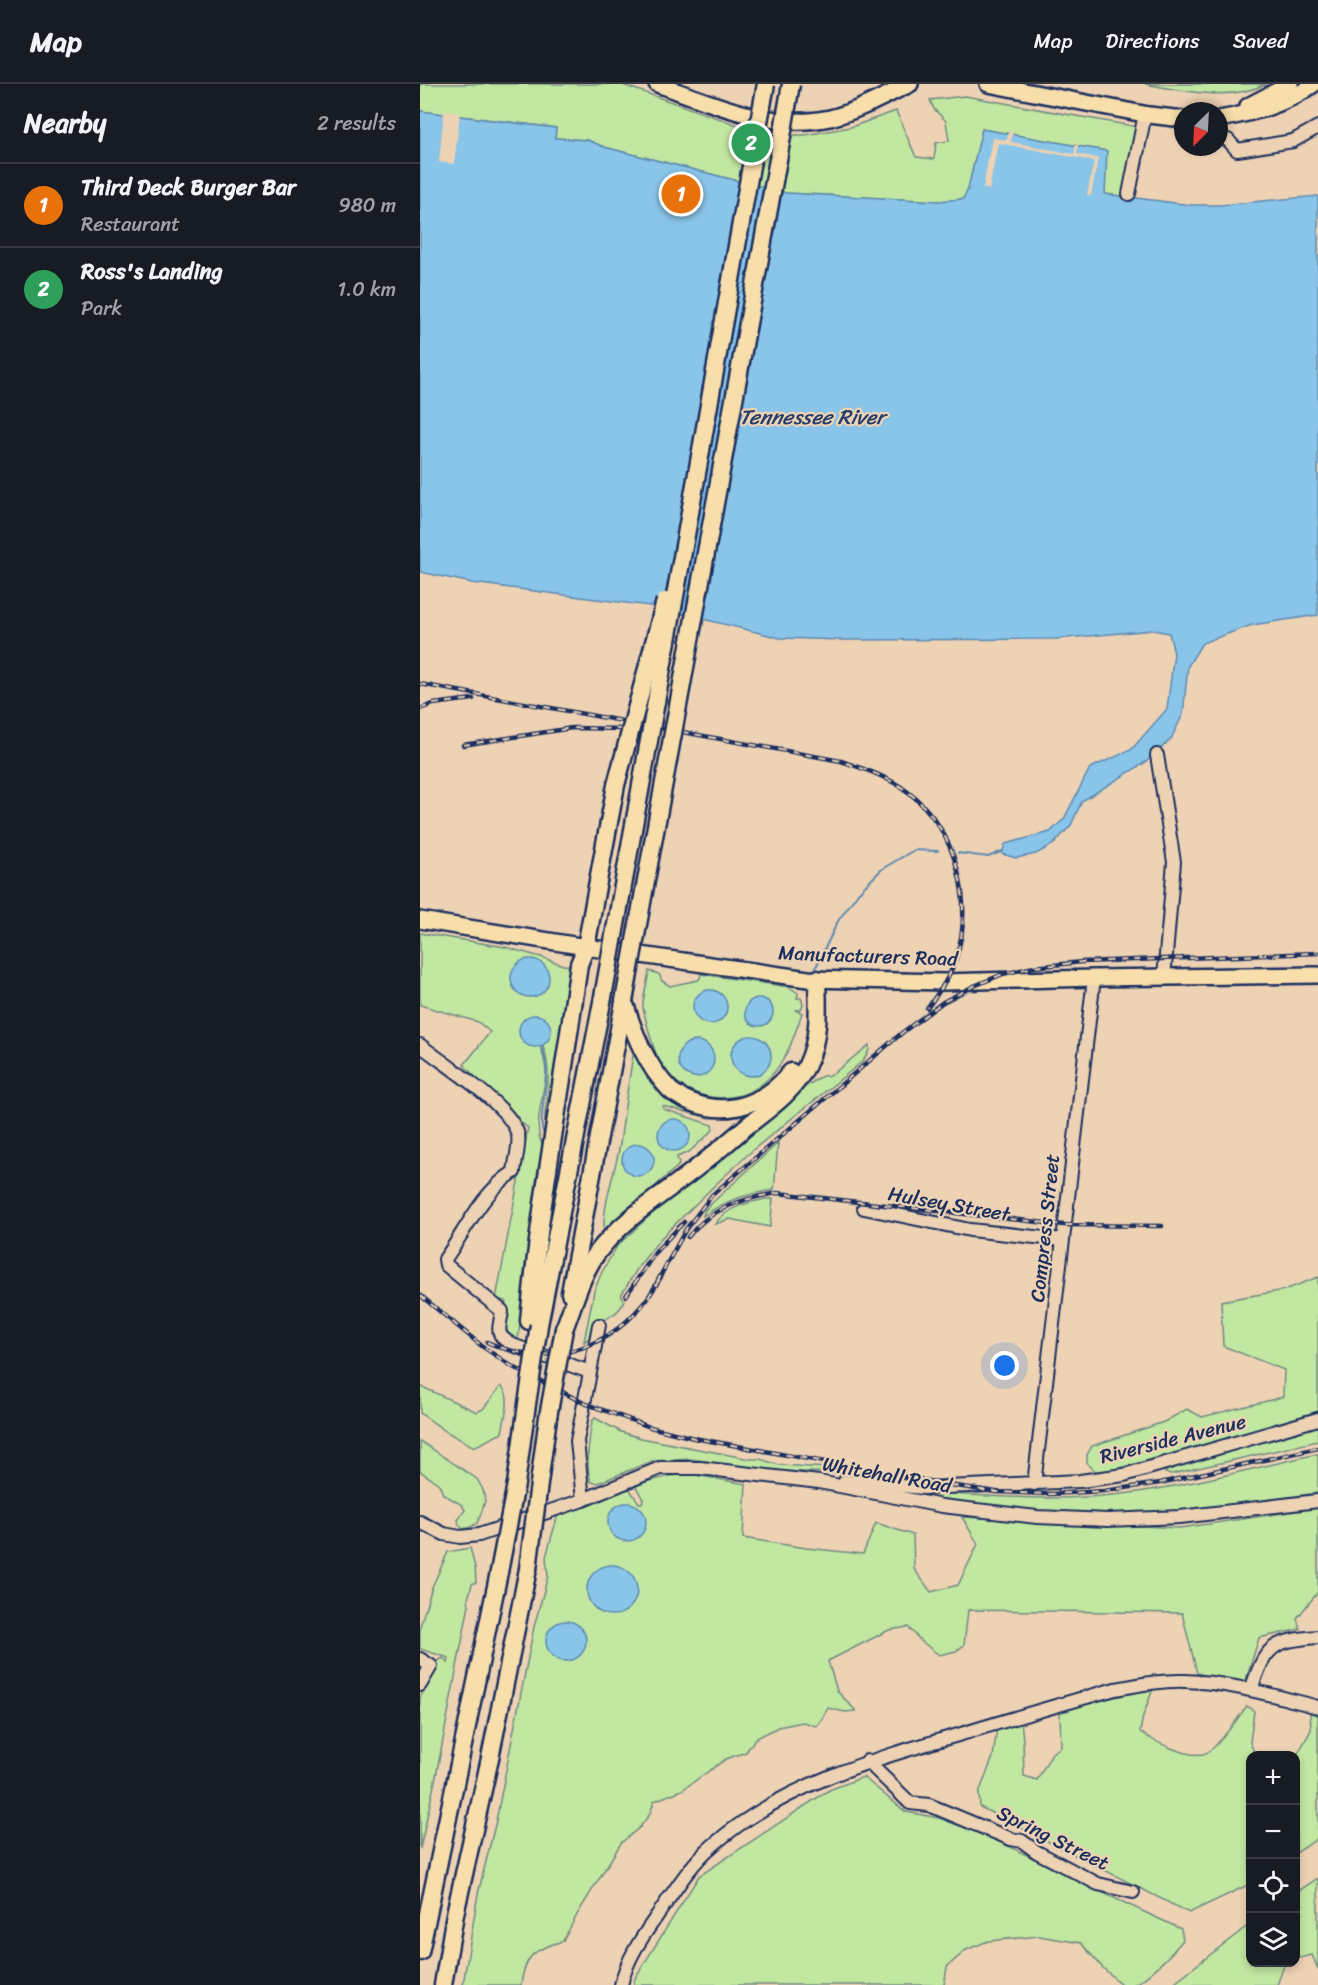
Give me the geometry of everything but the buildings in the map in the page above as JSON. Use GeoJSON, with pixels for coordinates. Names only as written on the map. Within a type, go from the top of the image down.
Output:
{"type":"FeatureCollection","features":[{"type":"Feature","properties":{"kind":"highway"},"geometry":{"type":"LineString","coordinates":[[534,1323],[603,997],[764,84]]}},
{"type":"Feature","properties":{"kind":"highway"},"geometry":{"type":"LineString","coordinates":[[443,1985],[455,1914],[528,1569],[548,1417],[790,84]]}},
{"type":"Feature","properties":{"kind":"highway"},"geometry":{"type":"LineString","coordinates":[[779,154],[800,84]]}},
{"type":"Feature","properties":{"kind":"highway"},"geometry":{"type":"LineString","coordinates":[[420,1952],[516,1484],[528,1397],[534,1323],[536,1248],[579,964],[586,947],[619,774],[693,496]]}},
{"type":"Feature","properties":{"kind":"highway"},"geometry":{"type":"LineString","coordinates":[[624,1001],[639,1044],[648,1061],[671,1090],[679,1096],[713,1109],[735,1109],[746,1106],[768,1094],[784,1081],[799,1059],[813,979]]}},
{"type":"Feature","properties":{"kind":"highway"},"geometry":{"type":"LineString","coordinates":[[564,1329],[585,1275],[596,1254],[609,1240],[664,1192],[777,1103],[797,1083],[813,1049],[818,1023],[813,979]]}},
{"type":"Feature","properties":{"kind":"main road"},"geometry":{"type":"LineString","coordinates":[[657,84],[747,115],[782,121],[808,122],[853,110],[910,84]]}},
{"type":"Feature","properties":{"kind":"main road"},"geometry":{"type":"LineString","coordinates":[[988,84],[1174,118]]}},
{"type":"Feature","properties":{"kind":"main road"},"geometry":{"type":"LineString","coordinates":[[1228,112],[1290,84]]}},
{"type":"Feature","properties":{"kind":"main road"},"geometry":{"type":"LineString","coordinates":[[1228,117],[1277,105],[1314,84]]}},
{"type":"Feature","properties":{"kind":"main road","name":"Manufacturers Road"},"geometry":{"type":"LineString","coordinates":[[420,920],[586,947],[813,979],[945,982],[1318,975]]}},
{"type":"Feature","properties":{"kind":"street"},"geometry":{"type":"LineString","coordinates":[[1129,194],[1145,114]]}},
{"type":"Feature","properties":{"kind":"street"},"geometry":{"type":"LineString","coordinates":[[1228,140],[1237,150],[1244,149],[1293,141],[1318,127]]}},
{"type":"Feature","properties":{"kind":"street"},"geometry":{"type":"LineString","coordinates":[[1157,755],[1174,862],[1164,978]]}},
{"type":"Feature","properties":{"kind":"street","name":"Compress Street"},"geometry":{"type":"LineString","coordinates":[[1035,1484],[1094,978]]}},
{"type":"Feature","properties":{"kind":"street"},"geometry":{"type":"LineString","coordinates":[[420,1045],[497,1105],[511,1122],[518,1136],[514,1172],[504,1178],[466,1223],[457,1242],[445,1258],[446,1265],[502,1311],[499,1331],[503,1340],[514,1346],[590,1372]]}},
{"type":"Feature","properties":{"kind":"street","name":"Hulsey Street"},"geometry":{"type":"LineString","coordinates":[[864,1208],[970,1230],[1063,1240]]}},
{"type":"Feature","properties":{"kind":"street"},"geometry":{"type":"LineString","coordinates":[[583,1500],[577,1441],[599,1325]]}},
{"type":"Feature","properties":{"kind":"street","name":"Riverside Avenue"},"geometry":{"type":"LineString","coordinates":[[819,1482],[840,1480],[924,1488],[1080,1481],[1124,1475],[1318,1419]]}},
{"type":"Feature","properties":{"kind":"street","name":"Whitehall Road"},"geometry":{"type":"LineString","coordinates":[[420,1522],[444,1534],[460,1537],[479,1535],[583,1500],[660,1468],[700,1468],[819,1482],[942,1506],[1037,1517],[1108,1520],[1180,1517],[1318,1501]]}},
{"type":"Feature","properties":{"kind":"street"},"geometry":{"type":"LineString","coordinates":[[1251,1690],[1260,1663],[1269,1650],[1280,1643],[1298,1638],[1318,1637]]}},
{"type":"Feature","properties":{"kind":"street"},"geometry":{"type":"LineString","coordinates":[[420,1659],[431,1666],[420,1685]]}},
{"type":"Feature","properties":{"kind":"street"},"geometry":{"type":"LineString","coordinates":[[621,1985],[624,1969],[640,1941],[687,1872],[710,1847],[733,1828],[772,1803],[867,1761],[1115,1689],[1153,1682],[1185,1680],[1251,1690],[1318,1707]]}},
{"type":"Feature","properties":{"kind":"street","name":"Spring Street"},"geometry":{"type":"LineString","coordinates":[[867,1761],[910,1803],[929,1806],[1011,1839],[1022,1840],[1037,1852],[1098,1884],[1133,1892]]}},
{"type":"Feature","properties":{"kind":"green space"},"geometry":{"type":"Polygon","coordinates":[[[420,84],[620,84],[752,130],[779,135],[805,135],[851,127],[896,111],[916,157],[934,159],[936,143],[949,141],[946,121],[934,109],[930,100],[965,96],[1138,127],[1125,197],[1105,194],[1106,151],[982,129],[968,189],[963,199],[938,201],[786,193],[604,147],[587,140],[555,138],[556,128],[420,111],[420,84]]]}},
{"type":"Feature","properties":{"kind":"green space"},"geometry":{"type":"Polygon","coordinates":[[[1145,84],[1266,84],[1237,93],[1222,94],[1191,92],[1145,84]]]}},
{"type":"Feature","properties":{"kind":"green space"},"geometry":{"type":"Polygon","coordinates":[[[420,933],[505,947],[573,966],[545,1123],[548,1072],[545,1052],[543,1046],[540,1047],[546,1070],[538,1129],[543,1145],[532,1216],[518,1340],[506,1329],[506,1301],[496,1299],[528,1128],[508,1112],[464,1065],[490,1032],[478,1022],[420,1005],[420,933]]]}},
{"type":"Feature","properties":{"kind":"green space"},"geometry":{"type":"Polygon","coordinates":[[[649,971],[659,974],[662,981],[670,986],[698,980],[701,974],[789,987],[798,993],[797,998],[801,998],[803,1005],[801,1010],[795,1010],[802,1013],[781,1064],[769,1078],[756,1088],[741,1095],[725,1098],[709,1097],[680,1085],[668,1074],[659,1060],[650,1034],[643,1008],[649,971]]]}},
{"type":"Feature","properties":{"kind":"green space"},"geometry":{"type":"Polygon","coordinates":[[[869,1045],[863,1061],[754,1149],[660,1239],[639,1266],[621,1295],[624,1300],[620,1308],[607,1318],[593,1322],[589,1338],[584,1342],[594,1291],[617,1246],[648,1217],[797,1092],[822,1076],[830,1076],[869,1045]]]}},
{"type":"Feature","properties":{"kind":"green space"},"geometry":{"type":"Polygon","coordinates":[[[634,1051],[650,1081],[661,1093],[675,1102],[722,1117],[709,1118],[663,1106],[663,1109],[712,1125],[713,1130],[689,1152],[677,1157],[679,1164],[677,1167],[604,1231],[605,1209],[620,1144],[634,1051]]]}},
{"type":"Feature","properties":{"kind":"green space"},"geometry":{"type":"Polygon","coordinates":[[[778,1143],[774,1190],[737,1199],[703,1216],[705,1210],[714,1201],[778,1143]]]}},
{"type":"Feature","properties":{"kind":"green space"},"geometry":{"type":"Polygon","coordinates":[[[773,1199],[770,1227],[730,1219],[715,1224],[731,1210],[744,1204],[773,1199]]]}},
{"type":"Feature","properties":{"kind":"green space"},"geometry":{"type":"Polygon","coordinates":[[[1318,1277],[1318,1411],[1203,1447],[1111,1470],[1095,1471],[1087,1463],[1087,1455],[1092,1446],[1164,1422],[1187,1409],[1202,1417],[1283,1397],[1284,1370],[1223,1346],[1221,1301],[1285,1290],[1318,1277]]]}},
{"type":"Feature","properties":{"kind":"green space"},"geometry":{"type":"Polygon","coordinates":[[[420,1386],[477,1412],[483,1409],[501,1386],[505,1390],[507,1401],[502,1433],[474,1447],[447,1432],[420,1413],[420,1386]]]}},
{"type":"Feature","properties":{"kind":"green space"},"geometry":{"type":"Polygon","coordinates":[[[595,1418],[621,1432],[641,1438],[760,1459],[779,1465],[827,1468],[847,1473],[770,1471],[691,1459],[652,1461],[598,1483],[591,1482],[588,1452],[592,1421],[595,1418]]]}},
{"type":"Feature","properties":{"kind":"green space"},"geometry":{"type":"Polygon","coordinates":[[[1318,1425],[1318,1441],[1172,1474],[1165,1473],[1167,1470],[1318,1425]]]}},
{"type":"Feature","properties":{"kind":"green space"},"geometry":{"type":"Polygon","coordinates":[[[420,1441],[477,1479],[483,1490],[485,1501],[477,1523],[471,1527],[463,1529],[459,1525],[458,1520],[465,1510],[462,1505],[443,1494],[439,1484],[420,1471],[420,1441]]]}},
{"type":"Feature","properties":{"kind":"green space"},"geometry":{"type":"Polygon","coordinates":[[[1318,1454],[1318,1493],[1159,1512],[1100,1515],[1046,1512],[944,1501],[894,1491],[1036,1498],[1094,1497],[1171,1486],[1318,1454]]]}},
{"type":"Feature","properties":{"kind":"green space"},"geometry":{"type":"Polygon","coordinates":[[[690,1474],[746,1484],[743,1538],[863,1554],[876,1523],[913,1535],[914,1569],[931,1592],[958,1585],[978,1544],[962,1517],[1180,1528],[1318,1508],[1318,1592],[1297,1618],[1300,1629],[1259,1638],[1244,1686],[1197,1673],[1182,1613],[968,1610],[964,1645],[956,1651],[939,1655],[908,1627],[889,1630],[828,1661],[837,1691],[856,1711],[845,1712],[828,1708],[816,1726],[803,1722],[778,1727],[755,1739],[746,1752],[726,1759],[682,1790],[654,1801],[650,1814],[640,1827],[621,1843],[563,1941],[533,1954],[525,1966],[521,1985],[463,1985],[478,1894],[496,1821],[534,1627],[548,1576],[546,1557],[558,1514],[628,1487],[639,1503],[642,1503],[643,1499],[636,1487],[637,1484],[690,1474]]]}},
{"type":"Feature","properties":{"kind":"green space"},"geometry":{"type":"Polygon","coordinates":[[[470,1548],[476,1582],[472,1584],[468,1599],[469,1605],[420,1849],[420,1698],[432,1675],[435,1663],[443,1658],[448,1663],[449,1658],[420,1649],[420,1626],[432,1587],[448,1552],[470,1548]]]}},
{"type":"Feature","properties":{"kind":"green space"},"geometry":{"type":"Polygon","coordinates":[[[1153,1689],[1140,1732],[1163,1744],[1191,1754],[1206,1753],[1211,1750],[1247,1706],[1254,1711],[1250,1742],[1253,1751],[1246,1751],[1246,1886],[1189,1913],[980,1807],[979,1793],[993,1757],[997,1728],[1021,1721],[1024,1776],[1037,1780],[1052,1753],[1061,1747],[1060,1711],[1090,1702],[1153,1689]]]}},
{"type":"Feature","properties":{"kind":"green space"},"geometry":{"type":"Polygon","coordinates":[[[1310,1713],[1318,1715],[1318,1838],[1300,1850],[1299,1751],[1311,1730],[1310,1713]]]}},
{"type":"Feature","properties":{"kind":"green space"},"geometry":{"type":"Polygon","coordinates":[[[863,1777],[906,1812],[939,1818],[988,1836],[1181,1929],[1183,1940],[1152,1972],[1132,1985],[1122,1985],[1081,1943],[1039,1936],[988,1941],[966,1950],[947,1967],[944,1985],[634,1985],[635,1978],[699,1876],[829,1790],[863,1777]]]}},
{"type":"Feature","properties":{"kind":"green space"},"geometry":{"type":"Polygon","coordinates":[[[1318,1878],[1318,1969],[1312,1955],[1300,1958],[1300,1890],[1318,1878]]]}},
{"type":"Feature","properties":{"kind":"green space"},"geometry":{"type":"Polygon","coordinates":[[[1246,1927],[1246,1967],[1284,1967],[1277,1985],[1171,1985],[1246,1927]]]}},
{"type":"Feature","properties":{"kind":"water","name":"Tennessee River"},"geometry":{"type":"Polygon","coordinates":[[[420,111],[556,128],[555,138],[587,140],[604,147],[786,193],[938,201],[963,199],[968,189],[982,129],[1107,151],[1105,194],[1191,205],[1220,205],[1318,196],[1318,615],[1252,625],[1202,643],[1188,666],[1183,714],[1171,739],[1146,762],[1082,801],[1071,825],[1054,844],[1036,854],[1016,858],[1002,854],[1005,844],[1050,832],[1064,819],[1090,768],[1131,750],[1167,709],[1174,653],[1169,633],[1153,630],[1056,639],[780,638],[650,606],[472,583],[420,572],[420,111]]]}},
{"type":"Feature","properties":{"kind":"water"},"geometry":{"type":"Polygon","coordinates":[[[530,959],[544,964],[549,978],[544,992],[530,997],[516,992],[511,978],[516,964],[530,959]]]}},
{"type":"Feature","properties":{"kind":"water"},"geometry":{"type":"Polygon","coordinates":[[[710,990],[722,995],[727,1007],[722,1019],[710,1024],[698,1019],[693,1007],[698,995],[710,990]]]}},
{"type":"Feature","properties":{"kind":"water"},"geometry":{"type":"Polygon","coordinates":[[[759,998],[769,1002],[773,1012],[769,1022],[759,1026],[749,1022],[745,1012],[749,1002],[759,998]]]}},
{"type":"Feature","properties":{"kind":"water"},"geometry":{"type":"Polygon","coordinates":[[[535,1015],[547,1019],[551,1031],[547,1043],[535,1047],[523,1043],[519,1031],[523,1019],[535,1015]]]}},
{"type":"Feature","properties":{"kind":"water"},"geometry":{"type":"Polygon","coordinates":[[[751,1036],[759,1037],[765,1042],[770,1048],[770,1064],[765,1070],[759,1075],[751,1076],[743,1075],[737,1070],[732,1064],[731,1056],[732,1048],[737,1042],[743,1037],[751,1036]]]}},
{"type":"Feature","properties":{"kind":"water"},"geometry":{"type":"Polygon","coordinates":[[[696,1041],[709,1046],[714,1059],[709,1072],[696,1077],[683,1072],[678,1059],[683,1046],[696,1041]]]}},
{"type":"Feature","properties":{"kind":"water"},"geometry":{"type":"Polygon","coordinates":[[[674,1119],[686,1123],[690,1135],[686,1147],[674,1151],[662,1147],[658,1135],[662,1123],[674,1119]]]}},
{"type":"Feature","properties":{"kind":"water"},"geometry":{"type":"Polygon","coordinates":[[[638,1144],[649,1149],[654,1160],[649,1171],[638,1176],[627,1171],[622,1160],[627,1149],[638,1144]]]}},
{"type":"Feature","properties":{"kind":"water"},"geometry":{"type":"Polygon","coordinates":[[[627,1503],[640,1509],[646,1522],[640,1535],[627,1541],[614,1535],[608,1522],[614,1509],[627,1503]]]}},
{"type":"Feature","properties":{"kind":"water"},"geometry":{"type":"Polygon","coordinates":[[[612,1565],[630,1572],[637,1590],[630,1608],[612,1615],[594,1608],[587,1590],[594,1572],[612,1565]]]}},
{"type":"Feature","properties":{"kind":"water"},"geometry":{"type":"Polygon","coordinates":[[[566,1621],[580,1627],[586,1641],[580,1655],[566,1661],[552,1655],[546,1641],[552,1627],[566,1621]]]}},
{"type":"Feature","properties":{"kind":"pier"},"geometry":{"type":"Polygon","coordinates":[[[444,111],[460,113],[454,164],[439,162],[444,111]]]}},
{"type":"Feature","properties":{"kind":"pier"},"geometry":{"type":"Polygon","coordinates":[[[1009,130],[1013,131],[1011,142],[1074,154],[1076,142],[1078,143],[1077,154],[1098,158],[1091,196],[1087,195],[1094,161],[998,143],[989,190],[983,188],[992,138],[1007,140],[1009,130]]]}},
{"type":"Feature","properties":{"kind":"waterway"},"geometry":{"type":"LineString","coordinates":[[815,969],[838,921],[858,893],[882,869],[914,850],[938,851]]}},
{"type":"Feature","properties":{"kind":"waterway"},"geometry":{"type":"LineString","coordinates":[[958,853],[988,857],[1003,851]]}},
{"type":"Feature","properties":{"kind":"waterway"},"geometry":{"type":"LineString","coordinates":[[542,1046],[546,1070],[542,1117],[545,1136]]}},
{"type":"Feature","properties":{"kind":"railway"},"geometry":{"type":"LineString","coordinates":[[420,684],[841,761],[876,774],[901,787],[925,808],[939,826],[950,847],[962,892],[961,939],[955,961],[943,986],[927,1008]]}},
{"type":"Feature","properties":{"kind":"railway"},"geometry":{"type":"LineString","coordinates":[[420,709],[433,704],[473,699]]}},
{"type":"Feature","properties":{"kind":"railway"},"geometry":{"type":"LineString","coordinates":[[463,745],[572,728],[624,729]]}},
{"type":"Feature","properties":{"kind":"railway"},"geometry":{"type":"LineString","coordinates":[[657,1282],[686,1229],[712,1195],[903,1032],[943,1002],[974,986],[1003,974],[1034,967],[1082,962],[1318,953]]}},
{"type":"Feature","properties":{"kind":"railway"},"geometry":{"type":"LineString","coordinates":[[688,1237],[707,1219],[728,1206],[740,1201],[778,1193],[1064,1225],[1162,1226]]}},
{"type":"Feature","properties":{"kind":"railway"},"geometry":{"type":"LineString","coordinates":[[626,1296],[657,1250],[684,1222]]}},
{"type":"Feature","properties":{"kind":"railway"},"geometry":{"type":"LineString","coordinates":[[487,1342],[508,1350],[530,1354],[571,1351],[591,1344],[610,1334],[627,1320],[646,1301],[661,1277]]}},
{"type":"Feature","properties":{"kind":"railway"},"geometry":{"type":"LineString","coordinates":[[420,1295],[483,1347],[513,1367],[584,1403],[650,1427],[694,1438],[956,1486],[996,1492],[1051,1494],[1104,1491],[1160,1483],[1318,1448]]}},
{"type":"Feature","properties":{"kind":"place","name":"Ross's Landing"},"geometry":{"type":"Point","coordinates":[751,143]}},
{"type":"Feature","properties":{"kind":"place","name":"Third Deck Burger Bar"},"geometry":{"type":"Point","coordinates":[681,194]}}]}
